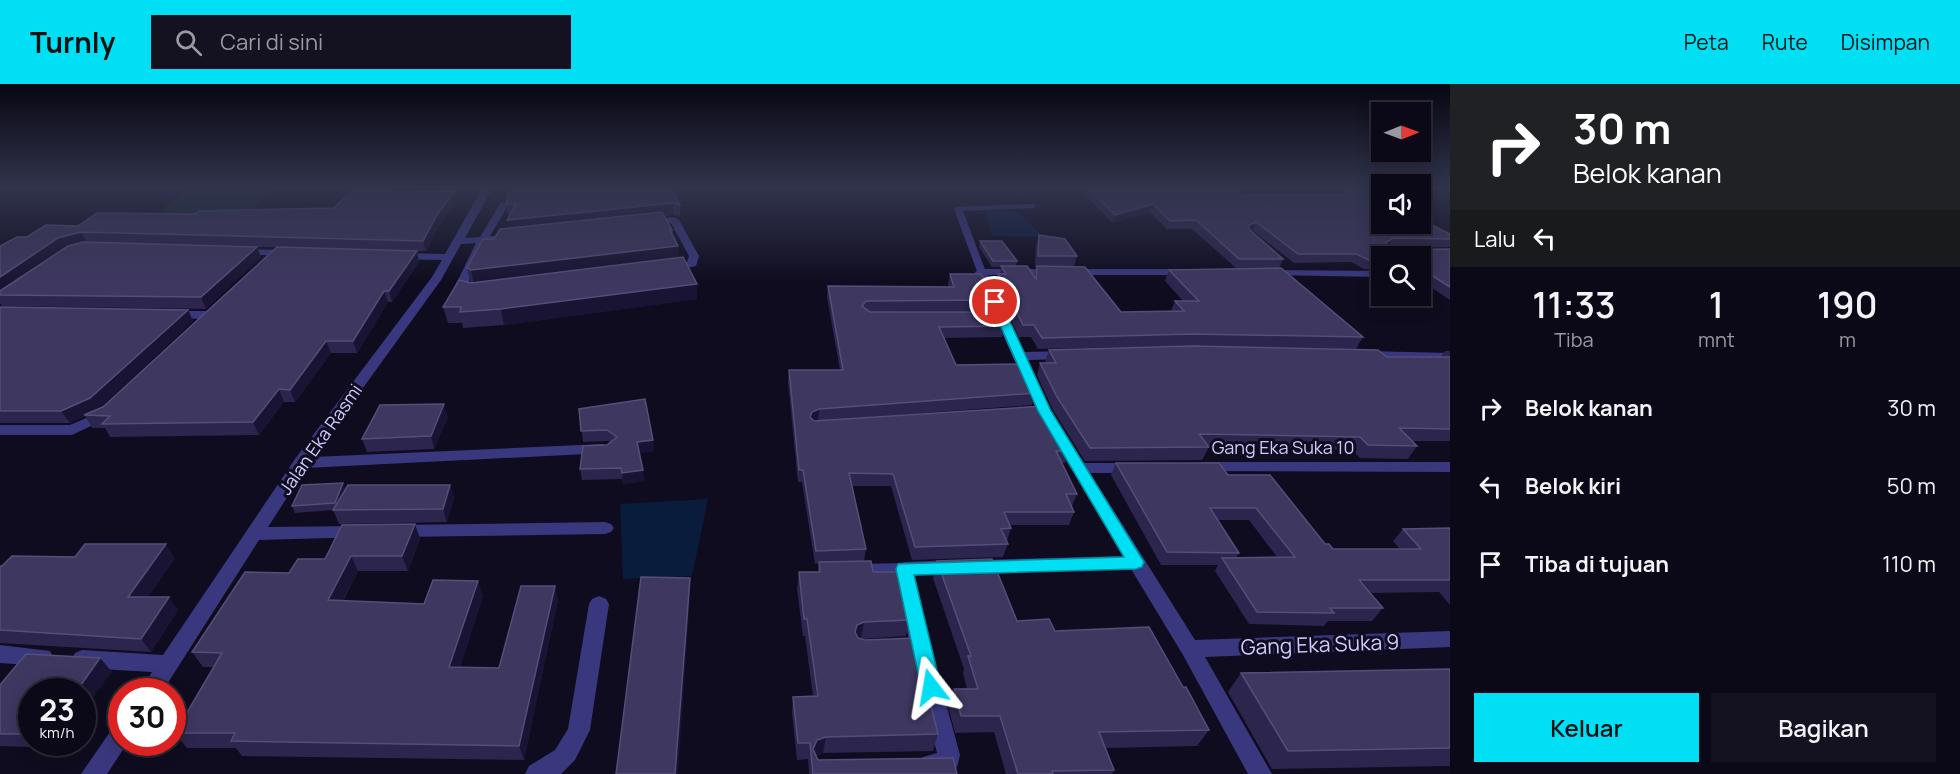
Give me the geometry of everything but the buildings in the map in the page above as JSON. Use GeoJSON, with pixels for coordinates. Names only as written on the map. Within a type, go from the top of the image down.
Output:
{"type":"FeatureCollection","features":[{"type":"Feature","properties":{"kind":"street","name":"Jalan Eka Rasmi"},"geometry":{"type":"LineString","coordinates":[[160,678],[301,463],[437,278],[471,219]]}},
{"type":"Feature","properties":{"kind":"street"},"geometry":{"type":"LineString","coordinates":[[485,291],[466,291],[461,286],[495,219]]}},
{"type":"Feature","properties":{"kind":"street"},"geometry":{"type":"LineString","coordinates":[[630,225],[674,220],[694,256],[693,261],[688,266],[660,270]]}},
{"type":"Feature","properties":{"kind":"street"},"geometry":{"type":"LineString","coordinates":[[460,241],[517,237]]}},
{"type":"Feature","properties":{"kind":"street"},"geometry":{"type":"LineString","coordinates":[[229,252],[300,254]]}},
{"type":"Feature","properties":{"kind":"street"},"geometry":{"type":"LineString","coordinates":[[260,269],[276,253]]}},
{"type":"Feature","properties":{"kind":"street"},"geometry":{"type":"LineString","coordinates":[[382,256],[450,257]]}},
{"type":"Feature","properties":{"kind":"street"},"geometry":{"type":"LineString","coordinates":[[1278,258],[1295,273]]}},
{"type":"Feature","properties":{"kind":"street"},"geometry":{"type":"LineString","coordinates":[[1195,272],[981,272],[997,317],[1021,356],[1038,411],[1081,468],[1190,649],[1260,774]]}},
{"type":"Feature","properties":{"kind":"street"},"geometry":{"type":"LineString","coordinates":[[1251,273],[1371,274]]}},
{"type":"Feature","properties":{"kind":"street"},"geometry":{"type":"LineString","coordinates":[[164,315],[214,311],[195,330]]}},
{"type":"Feature","properties":{"kind":"street"},"geometry":{"type":"LineString","coordinates":[[1021,356],[1080,354]]}},
{"type":"Feature","properties":{"kind":"street"},"geometry":{"type":"LineString","coordinates":[[1349,354],[1450,357]]}},
{"type":"Feature","properties":{"kind":"street"},"geometry":{"type":"LineString","coordinates":[[0,430],[72,430],[104,415],[119,403]]}},
{"type":"Feature","properties":{"kind":"street"},"geometry":{"type":"LineString","coordinates":[[301,463],[608,448]]}},
{"type":"Feature","properties":{"kind":"street","name":"Gang Eka Suka 10"},"geometry":{"type":"LineString","coordinates":[[1186,468],[1450,467]]}},
{"type":"Feature","properties":{"kind":"street"},"geometry":{"type":"LineString","coordinates":[[1081,468],[1151,468]]}},
{"type":"Feature","properties":{"kind":"street"},"geometry":{"type":"LineString","coordinates":[[255,534],[605,528]]}},
{"type":"Feature","properties":{"kind":"street"},"geometry":{"type":"LineString","coordinates":[[912,765],[941,764],[949,759],[915,645],[904,569],[1136,562]]}},
{"type":"Feature","properties":{"kind":"street"},"geometry":{"type":"LineString","coordinates":[[537,774],[563,760],[579,730],[599,604]]}},
{"type":"Feature","properties":{"kind":"street","name":"Gang Eka Suka 9"},"geometry":{"type":"LineString","coordinates":[[1190,649],[1450,639]]}},
{"type":"Feature","properties":{"kind":"street"},"geometry":{"type":"LineString","coordinates":[[0,654],[169,664]]}},
{"type":"Feature","properties":{"kind":"street"},"geometry":{"type":"LineString","coordinates":[[93,774],[108,753]]}},
{"type":"Feature","properties":{"kind":"lane"},"geometry":{"type":"LineString","coordinates":[[962,219],[981,272]]}},
{"type":"Feature","properties":{"kind":"lane"},"geometry":{"type":"LineString","coordinates":[[838,570],[904,569]]}},
{"type":"Feature","properties":{"kind":"green space"},"geometry":{"type":"Polygon","coordinates":[[[151,219],[177,219],[148,222],[151,219]]]}},
{"type":"Feature","properties":{"kind":"water"},"geometry":{"type":"Polygon","coordinates":[[[987,219],[1025,219],[1044,237],[992,236],[987,219]]]}},
{"type":"Feature","properties":{"kind":"water"},"geometry":{"type":"Polygon","coordinates":[[[708,499],[692,576],[623,579],[620,504],[708,499]]]}},
{"type":"Feature","properties":{"kind":"route"},"geometry":{"type":"LineString","coordinates":[[931,687],[904,569],[1136,562],[1081,468],[1044,411],[995,302]]}}]}
